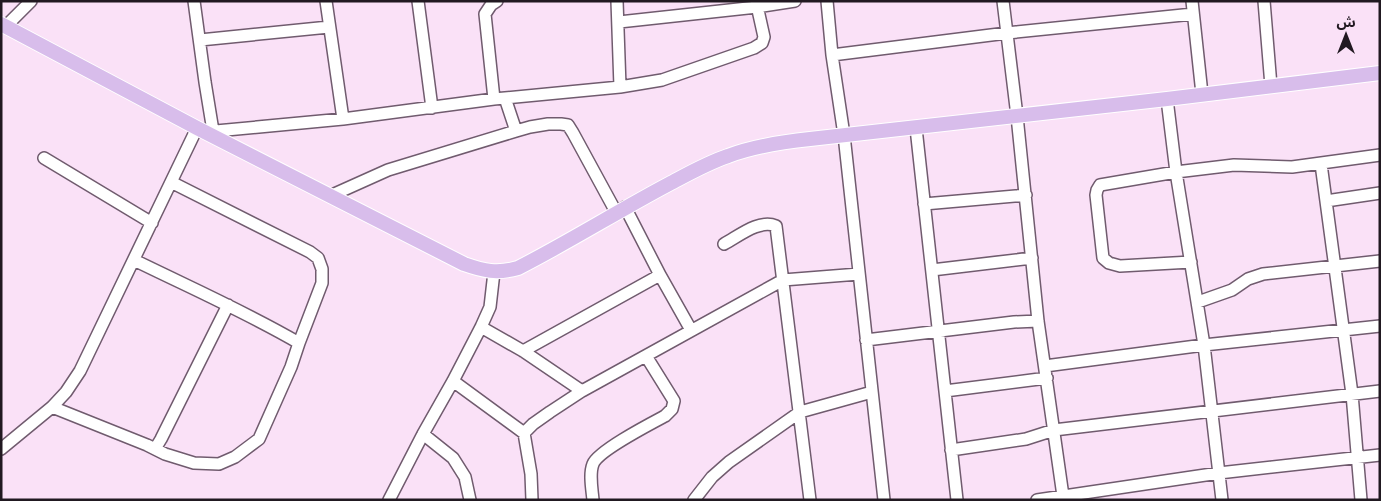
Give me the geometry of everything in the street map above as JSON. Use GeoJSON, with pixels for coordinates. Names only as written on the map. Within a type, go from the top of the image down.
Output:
{"type":"FeatureCollection","features":[{"type":"Feature","properties":{"kind":"main road"},"geometry":{"type":"LineString","coordinates":[[4,25],[464,264],[494,272],[518,268],[705,165],[750,149],[779,143],[844,135],[1380,73]]}},
{"type":"Feature","properties":{"kind":"street"},"geometry":{"type":"LineString","coordinates":[[4,25],[31,1]]}},
{"type":"Feature","properties":{"kind":"street"},"geometry":{"type":"LineString","coordinates":[[1,449],[52,407],[66,392],[80,371],[171,182],[205,131],[205,82],[194,1]]}},
{"type":"Feature","properties":{"kind":"street"},"geometry":{"type":"LineString","coordinates":[[326,1],[343,119]]}},
{"type":"Feature","properties":{"kind":"street"},"geometry":{"type":"LineString","coordinates":[[418,1],[432,108]]}},
{"type":"Feature","properties":{"kind":"street"},"geometry":{"type":"LineString","coordinates":[[497,1],[485,14],[500,99],[516,131]]}},
{"type":"Feature","properties":{"kind":"street"},"geometry":{"type":"LineString","coordinates":[[617,1],[620,86]]}},
{"type":"Feature","properties":{"kind":"street"},"geometry":{"type":"LineString","coordinates":[[618,22],[756,4],[795,1]]}},
{"type":"Feature","properties":{"kind":"street"},"geometry":{"type":"LineString","coordinates":[[827,1],[832,55],[844,135],[884,500]]}},
{"type":"Feature","properties":{"kind":"street"},"geometry":{"type":"LineString","coordinates":[[1003,1],[1026,195],[1038,321],[1063,496]]}},
{"type":"Feature","properties":{"kind":"street"},"geometry":{"type":"LineString","coordinates":[[1192,1],[1202,94]]}},
{"type":"Feature","properties":{"kind":"street"},"geometry":{"type":"LineString","coordinates":[[1264,1],[1271,86]]}},
{"type":"Feature","properties":{"kind":"street"},"geometry":{"type":"LineString","coordinates":[[205,131],[343,119],[662,80],[754,48],[762,43],[764,37],[756,4]]}},
{"type":"Feature","properties":{"kind":"street"},"geometry":{"type":"LineString","coordinates":[[832,55],[1007,33],[1193,14]]}},
{"type":"Feature","properties":{"kind":"street"},"geometry":{"type":"LineString","coordinates":[[200,40],[329,27]]}},
{"type":"Feature","properties":{"kind":"street"},"geometry":{"type":"LineString","coordinates":[[1167,99],[1176,172],[1204,345],[1222,500]]}},
{"type":"Feature","properties":{"kind":"street"},"geometry":{"type":"LineString","coordinates":[[330,196],[388,170],[516,131],[548,124],[568,125],[621,210],[691,330]]}},
{"type":"Feature","properties":{"kind":"street"},"geometry":{"type":"LineString","coordinates":[[916,128],[956,500]]}},
{"type":"Feature","properties":{"kind":"street"},"geometry":{"type":"LineString","coordinates":[[1191,262],[1120,266],[1109,263],[1103,258],[1096,195],[1100,185],[1176,172],[1234,165],[1292,167],[1380,155]]}},
{"type":"Feature","properties":{"kind":"street"},"geometry":{"type":"LineString","coordinates":[[44,158],[152,223]]}},
{"type":"Feature","properties":{"kind":"street"},"geometry":{"type":"LineString","coordinates":[[1321,164],[1352,394],[1362,500]]}},
{"type":"Feature","properties":{"kind":"street"},"geometry":{"type":"LineString","coordinates":[[52,407],[165,454],[194,463],[218,464],[236,457],[258,439],[291,367],[322,283],[322,269],[318,258],[310,252],[171,182]]}},
{"type":"Feature","properties":{"kind":"street"},"geometry":{"type":"LineString","coordinates":[[1326,201],[1380,193]]}},
{"type":"Feature","properties":{"kind":"street"},"geometry":{"type":"LineString","coordinates":[[924,204],[1026,195]]}},
{"type":"Feature","properties":{"kind":"street"},"geometry":{"type":"LineString","coordinates":[[724,244],[762,224],[776,226],[810,500]]}},
{"type":"Feature","properties":{"kind":"street"},"geometry":{"type":"LineString","coordinates":[[932,270],[1032,258]]}},
{"type":"Feature","properties":{"kind":"street"},"geometry":{"type":"LineString","coordinates":[[134,260],[228,305],[299,343]]}},
{"type":"Feature","properties":{"kind":"street"},"geometry":{"type":"LineString","coordinates":[[1198,302],[1232,290],[1248,279],[1263,274],[1380,261]]}},
{"type":"Feature","properties":{"kind":"street"},"geometry":{"type":"LineString","coordinates":[[389,500],[481,327],[490,307],[494,272]]}},
{"type":"Feature","properties":{"kind":"street"},"geometry":{"type":"LineString","coordinates":[[524,433],[550,412],[582,391],[783,280],[859,274]]}},
{"type":"Feature","properties":{"kind":"street"},"geometry":{"type":"LineString","coordinates":[[523,351],[660,275]]}},
{"type":"Feature","properties":{"kind":"street"},"geometry":{"type":"LineString","coordinates":[[155,449],[228,305]]}},
{"type":"Feature","properties":{"kind":"street"},"geometry":{"type":"LineString","coordinates":[[866,340],[1014,322],[1038,321]]}},
{"type":"Feature","properties":{"kind":"street"},"geometry":{"type":"LineString","coordinates":[[1045,366],[1204,345],[1380,326]]}},
{"type":"Feature","properties":{"kind":"street"},"geometry":{"type":"LineString","coordinates":[[481,327],[523,351],[582,391]]}},
{"type":"Feature","properties":{"kind":"street"},"geometry":{"type":"LineString","coordinates":[[593,500],[591,474],[593,464],[601,454],[672,410],[674,401],[646,356]]}},
{"type":"Feature","properties":{"kind":"street"},"geometry":{"type":"LineString","coordinates":[[945,391],[1047,378]]}},
{"type":"Feature","properties":{"kind":"street"},"geometry":{"type":"LineString","coordinates":[[453,381],[524,433],[531,474],[532,500]]}},
{"type":"Feature","properties":{"kind":"street"},"geometry":{"type":"LineString","coordinates":[[951,450],[1026,439],[1054,430],[1380,391]]}},
{"type":"Feature","properties":{"kind":"street"},"geometry":{"type":"LineString","coordinates":[[694,500],[712,478],[729,462],[800,412],[872,392]]}},
{"type":"Feature","properties":{"kind":"street"},"geometry":{"type":"LineString","coordinates":[[423,434],[453,458],[465,478],[470,500]]}},
{"type":"Feature","properties":{"kind":"street"},"geometry":{"type":"LineString","coordinates":[[1037,500],[1220,473],[1380,455]]}}]}
